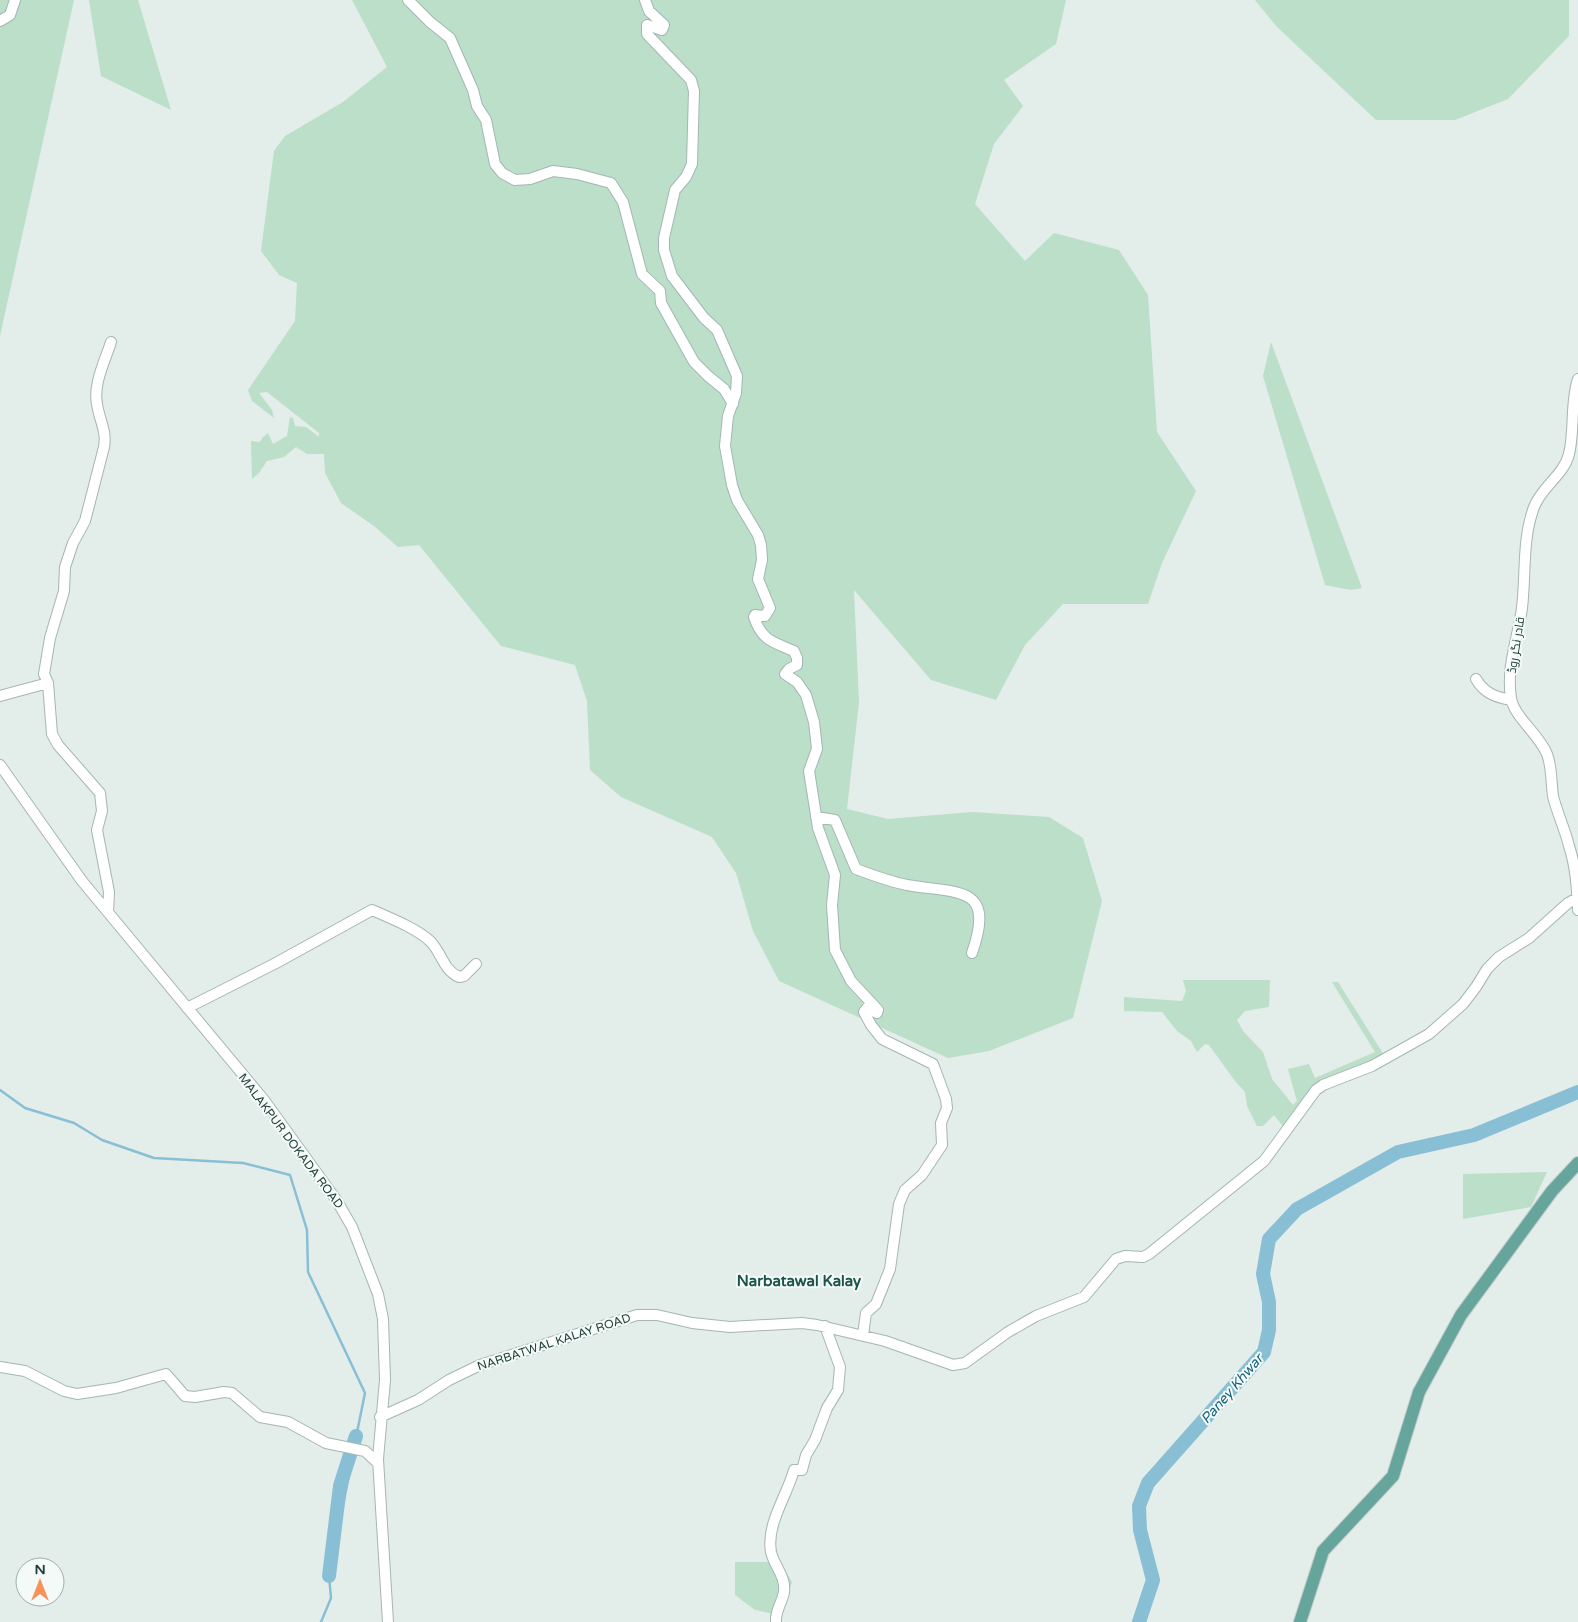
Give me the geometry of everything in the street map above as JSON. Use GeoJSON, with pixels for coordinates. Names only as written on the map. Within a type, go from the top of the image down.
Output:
{"type":"FeatureCollection","features":[{"type":"Feature","properties":{"kind":"main road"},"geometry":{"type":"LineString","coordinates":[[1300,1622],[1323,1551],[1393,1476],[1419,1392],[1461,1315],[1552,1191],[1578,1163]]}},
{"type":"Feature","properties":{"kind":"street"},"geometry":{"type":"LineString","coordinates":[[0,21],[10,15],[15,0]]}},
{"type":"Feature","properties":{"kind":"street"},"geometry":{"type":"LineString","coordinates":[[408,0],[430,22],[450,38],[473,90],[476,106],[486,120],[496,164],[502,173],[515,180],[530,179],[553,171],[578,174],[611,183],[623,202],[642,274],[660,292],[661,304],[694,362],[724,389],[733,404]]}},
{"type":"Feature","properties":{"kind":"street"},"geometry":{"type":"LineString","coordinates":[[645,0],[649,11],[664,25],[664,28],[660,30],[647,25],[647,34],[691,80],[694,91],[692,164],[686,177],[675,190],[664,238],[664,250],[672,276],[704,318],[718,330],[737,376],[736,393],[726,428],[725,446],[737,500],[758,535],[762,560],[758,579],[770,608],[765,616],[755,615],[754,617],[764,636],[776,645],[794,651],[797,665],[789,668],[785,674],[797,682],[806,695],[814,722],[817,749],[809,771],[816,817],[834,867],[832,905],[838,958],[851,981],[878,1010],[877,1013],[867,1008],[864,1012],[871,1026],[882,1038],[933,1064],[946,1099],[947,1108],[941,1123],[942,1145],[922,1175],[905,1190],[899,1204],[890,1269],[876,1304],[866,1313],[862,1335]]}},
{"type":"Feature","properties":{"kind":"street"},"geometry":{"type":"LineString","coordinates":[[108,912],[109,892],[97,830],[102,811],[100,793],[58,745],[52,734],[48,683],[44,674],[50,638],[64,591],[65,567],[73,543],[85,521],[106,438],[96,403],[96,391],[111,342]]}},
{"type":"Feature","properties":{"kind":"street","name":"قادر نگر روڈ"},"geometry":{"type":"LineString","coordinates":[[1511,700],[1513,653],[1522,608],[1528,533],[1539,495],[1565,466],[1569,453],[1573,399],[1578,379]]}},
{"type":"Feature","properties":{"kind":"street"},"geometry":{"type":"LineString","coordinates":[[1476,679],[1481,688],[1496,697],[1511,700],[1515,710],[1542,742],[1548,757],[1553,796],[1570,848],[1576,875],[1578,910]]}},
{"type":"Feature","properties":{"kind":"street"},"geometry":{"type":"LineString","coordinates":[[0,696],[48,683]]}},
{"type":"Feature","properties":{"kind":"street","name":"MALAKPUR DOKADA ROAD"},"geometry":{"type":"LineString","coordinates":[[0,764],[42,827],[108,912],[264,1100],[332,1194],[352,1227],[378,1294],[383,1319],[385,1380],[380,1417],[378,1463],[388,1622]]}},
{"type":"Feature","properties":{"kind":"street"},"geometry":{"type":"LineString","coordinates":[[816,817],[835,820],[856,869],[900,884],[957,893],[974,901],[981,918],[979,932],[972,953]]}},
{"type":"Feature","properties":{"kind":"street","name":"NARBATWAL KALAY ROAD"},"geometry":{"type":"LineString","coordinates":[[380,1417],[418,1400],[449,1380],[480,1365],[637,1316],[657,1314],[692,1323],[730,1328],[802,1323],[825,1326],[862,1335],[939,1362],[953,1365],[966,1364],[1008,1332],[1036,1316],[1084,1297],[1116,1259],[1125,1256],[1150,1254],[1264,1161],[1316,1090],[1323,1085],[1372,1066],[1429,1034],[1463,1004],[1476,988],[1487,969],[1499,958],[1529,938],[1568,903],[1577,898]]}},
{"type":"Feature","properties":{"kind":"street"},"geometry":{"type":"LineString","coordinates":[[187,1008],[276,963],[372,910],[402,924],[431,942],[450,973],[459,977],[464,976],[476,964]]}},
{"type":"Feature","properties":{"kind":"street"},"geometry":{"type":"LineString","coordinates":[[776,1622],[775,1616],[784,1592],[781,1572],[771,1552],[774,1520],[789,1489],[794,1470],[802,1470],[806,1456],[815,1440],[827,1408],[838,1390],[840,1367],[825,1326]]}},
{"type":"Feature","properties":{"kind":"street"},"geometry":{"type":"LineString","coordinates":[[0,1367],[25,1371],[64,1390],[77,1394],[116,1388],[166,1374],[185,1396],[202,1396],[224,1392],[232,1393],[260,1417],[288,1422],[326,1443],[365,1451],[378,1463]]}},
{"type":"Feature","properties":{"kind":"street"},"geometry":{"type":"LineString","coordinates":[[365,1451],[379,1438]]}},
{"type":"Feature","properties":{"kind":"green space"},"geometry":{"type":"Polygon","coordinates":[[[0,0],[74,0],[0,336],[0,0]]]}},
{"type":"Feature","properties":{"kind":"green space"},"geometry":{"type":"Polygon","coordinates":[[[89,0],[138,0],[171,110],[101,76],[89,0]]]}},
{"type":"Feature","properties":{"kind":"green space"},"geometry":{"type":"Polygon","coordinates":[[[352,0],[1066,0],[1056,44],[1004,80],[1023,106],[994,144],[975,204],[1025,261],[1054,233],[1119,250],[1148,295],[1157,432],[1196,491],[1162,563],[1148,604],[1063,604],[1025,645],[996,700],[931,680],[854,590],[859,702],[847,809],[888,819],[972,812],[1049,817],[1083,838],[1102,901],[1073,1018],[989,1051],[948,1058],[779,981],[753,931],[736,873],[712,837],[621,797],[590,770],[587,701],[575,665],[501,646],[419,545],[398,547],[374,526],[341,503],[325,473],[324,454],[307,454],[296,447],[284,457],[267,461],[259,473],[252,479],[251,441],[260,442],[268,433],[273,444],[287,436],[290,417],[293,418],[295,426],[306,427],[319,437],[319,433],[267,392],[259,393],[272,410],[274,418],[252,401],[248,390],[295,321],[297,283],[279,275],[261,251],[274,151],[285,136],[343,102],[387,67],[352,0]]]}},
{"type":"Feature","properties":{"kind":"green space"},"geometry":{"type":"Polygon","coordinates":[[[1255,0],[1569,0],[1569,36],[1508,99],[1455,120],[1376,120],[1276,26],[1255,0]]]}},
{"type":"Feature","properties":{"kind":"green space"},"geometry":{"type":"Polygon","coordinates":[[[1271,342],[1362,588],[1351,590],[1325,585],[1263,376],[1271,342]]]}},
{"type":"Feature","properties":{"kind":"green space"},"geometry":{"type":"Polygon","coordinates":[[[1183,980],[1270,980],[1269,1007],[1245,1011],[1237,1020],[1243,1031],[1263,1052],[1272,1079],[1293,1105],[1297,1101],[1288,1069],[1309,1064],[1315,1078],[1375,1052],[1332,982],[1338,982],[1384,1055],[1371,1063],[1321,1083],[1285,1129],[1274,1115],[1263,1126],[1257,1126],[1247,1106],[1245,1092],[1209,1045],[1205,1044],[1197,1052],[1191,1041],[1177,1031],[1162,1012],[1124,1011],[1124,997],[1182,1001],[1186,991],[1183,980]]]}},
{"type":"Feature","properties":{"kind":"green space"},"geometry":{"type":"Polygon","coordinates":[[[1547,1172],[1531,1207],[1463,1219],[1463,1174],[1547,1172]]]}},
{"type":"Feature","properties":{"kind":"green space"},"geometry":{"type":"Polygon","coordinates":[[[735,1562],[780,1562],[792,1582],[781,1615],[781,1622],[770,1622],[770,1613],[755,1610],[735,1595],[735,1562]]]}},
{"type":"Feature","properties":{"kind":"waterway"},"geometry":{"type":"LineString","coordinates":[[0,1090],[25,1108],[74,1123],[102,1140],[154,1158],[243,1163],[290,1175],[307,1230],[308,1272],[365,1393],[354,1447]]}},
{"type":"Feature","properties":{"kind":"waterway","name":"Paney Khwar"},"geometry":{"type":"LineString","coordinates":[[1139,1622],[1153,1580],[1140,1530],[1139,1506],[1148,1483],[1264,1352],[1269,1330],[1269,1302],[1263,1274],[1269,1239],[1297,1209],[1398,1152],[1474,1135],[1578,1092]]}},
{"type":"Feature","properties":{"kind":"waterway"},"geometry":{"type":"LineString","coordinates":[[329,1576],[340,1486],[356,1436]]}},
{"type":"Feature","properties":{"kind":"waterway"},"geometry":{"type":"LineString","coordinates":[[321,1622],[331,1598],[329,1576],[352,1460]]}},
{"type":"Feature","properties":{"kind":"district","name":"Narbatawal Kalay"},"geometry":{"type":"Point","coordinates":[799,1281]}}]}
